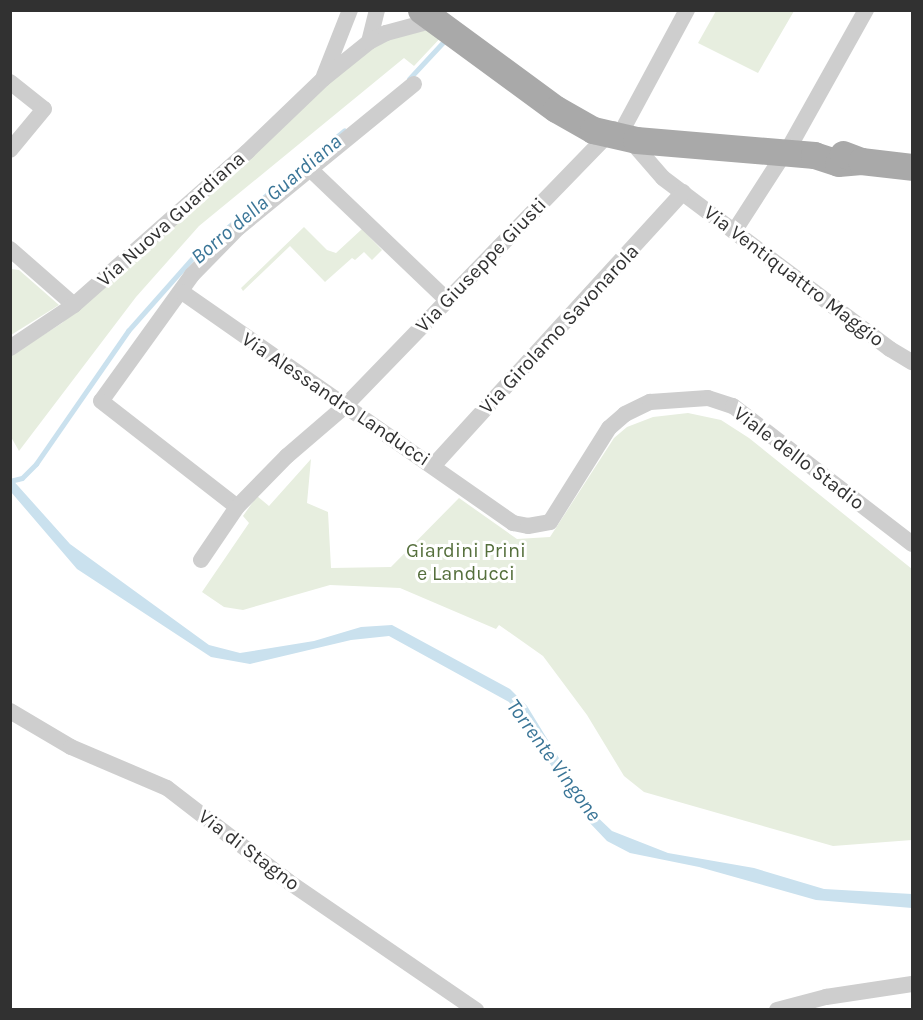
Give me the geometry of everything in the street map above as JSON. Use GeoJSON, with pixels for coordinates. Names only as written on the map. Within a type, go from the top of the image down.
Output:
{"type":"FeatureCollection","features":[{"type":"Feature","properties":{"kind":"main road"},"geometry":{"type":"LineString","coordinates":[[434,14],[578,123],[641,138],[839,153],[861,161],[912,166]]}},
{"type":"Feature","properties":{"kind":"street","name":"Via Nuova Guardiana"},"geometry":{"type":"LineString","coordinates":[[335,10],[339,29]]}},
{"type":"Feature","properties":{"kind":"street","name":"Via Nuova Guardiana"},"geometry":{"type":"LineString","coordinates":[[323,79],[339,29],[350,10]]}},
{"type":"Feature","properties":{"kind":"street"},"geometry":{"type":"LineString","coordinates":[[369,42],[377,10]]}},
{"type":"Feature","properties":{"kind":"street","name":"Via Giuseppe Giusti"},"geometry":{"type":"LineString","coordinates":[[201,560],[237,507],[287,456],[344,407],[447,300],[641,138],[687,10]]}},
{"type":"Feature","properties":{"kind":"street"},"geometry":{"type":"LineString","coordinates":[[735,230],[797,150],[866,10]]}},
{"type":"Feature","properties":{"kind":"street","name":"Via Nuova Guardiana"},"geometry":{"type":"LineString","coordinates":[[10,348],[74,305],[238,160],[323,79],[369,42],[434,14]]}},
{"type":"Feature","properties":{"kind":"street"},"geometry":{"type":"LineString","coordinates":[[10,82],[44,109],[10,150]]}},
{"type":"Feature","properties":{"kind":"street"},"geometry":{"type":"LineString","coordinates":[[237,507],[101,401],[182,292],[192,275],[238,228],[414,84]]}},
{"type":"Feature","properties":{"kind":"street","name":"Via Ventiquattro Maggio"},"geometry":{"type":"LineString","coordinates":[[680,190],[641,138],[637,145],[656,171],[680,190],[735,230],[890,349],[912,362]]}},
{"type":"Feature","properties":{"kind":"street"},"geometry":{"type":"LineString","coordinates":[[311,170],[447,300]]}},
{"type":"Feature","properties":{"kind":"street","name":"Via Girolamo Savonarola"},"geometry":{"type":"LineString","coordinates":[[433,466],[680,190]]}},
{"type":"Feature","properties":{"kind":"street"},"geometry":{"type":"LineString","coordinates":[[10,249],[74,305]]}},
{"type":"Feature","properties":{"kind":"street","name":"Via Alessandro Landucci"},"geometry":{"type":"LineString","coordinates":[[182,292],[489,506]]}},
{"type":"Feature","properties":{"kind":"street","name":"Viale dello Stadio"},"geometry":{"type":"LineString","coordinates":[[489,506],[513,523],[528,526],[550,522],[609,428],[625,414],[650,402],[708,398],[733,406],[912,544]]}},
{"type":"Feature","properties":{"kind":"street","name":"Via di Stagno"},"geometry":{"type":"LineString","coordinates":[[10,711],[71,747],[167,788],[289,882],[476,1010]]}},
{"type":"Feature","properties":{"kind":"street"},"geometry":{"type":"LineString","coordinates":[[777,1010],[826,997],[912,984]]}},
{"type":"Feature","properties":{"kind":"green space"},"geometry":{"type":"Polygon","coordinates":[[[716,11],[794,11],[758,73],[698,43],[716,11]]]}},
{"type":"Feature","properties":{"kind":"green space"},"geometry":{"type":"Polygon","coordinates":[[[438,29],[445,33],[414,66],[404,58],[199,226],[136,297],[19,451],[11,437],[10,356],[62,323],[319,88],[389,35],[438,29]]]}},
{"type":"Feature","properties":{"kind":"green space"},"geometry":{"type":"Polygon","coordinates":[[[304,227],[327,250],[336,253],[362,229],[382,250],[372,260],[364,252],[355,260],[352,258],[325,282],[290,246],[243,291],[241,288],[304,227]]]}},
{"type":"Feature","properties":{"kind":"green space"},"geometry":{"type":"Polygon","coordinates":[[[11,269],[19,270],[59,305],[11,335],[11,269]]]}},
{"type":"Feature","properties":{"kind":"green space","name":"Giardini Prini e Landucci"},"geometry":{"type":"Polygon","coordinates":[[[688,413],[721,420],[749,438],[912,569],[912,840],[833,846],[644,792],[624,776],[587,715],[543,656],[499,625],[496,629],[400,588],[330,585],[243,610],[224,607],[202,592],[249,523],[243,516],[257,496],[269,506],[311,459],[307,503],[328,512],[331,568],[391,567],[459,498],[517,539],[550,537],[614,438],[627,427],[653,417],[688,413]]]}},
{"type":"Feature","properties":{"kind":"water","name":"Torrente Vingone"},"geometry":{"type":"Polygon","coordinates":[[[10,477],[70,544],[209,645],[240,653],[314,641],[361,627],[392,625],[510,689],[527,706],[592,812],[612,831],[668,853],[754,868],[824,889],[912,894],[912,908],[816,900],[699,867],[630,853],[607,841],[588,821],[509,702],[389,636],[351,640],[250,664],[211,657],[77,569],[11,492],[10,477]]]}},
{"type":"Feature","properties":{"kind":"waterway","name":"Borro della Guardiana"},"geometry":{"type":"LineString","coordinates":[[409,79],[446,39]]}},
{"type":"Feature","properties":{"kind":"waterway","name":"Borro della Guardiana"},"geometry":{"type":"LineString","coordinates":[[10,481],[22,478],[36,464],[128,331],[198,252],[344,131]]}}]}
